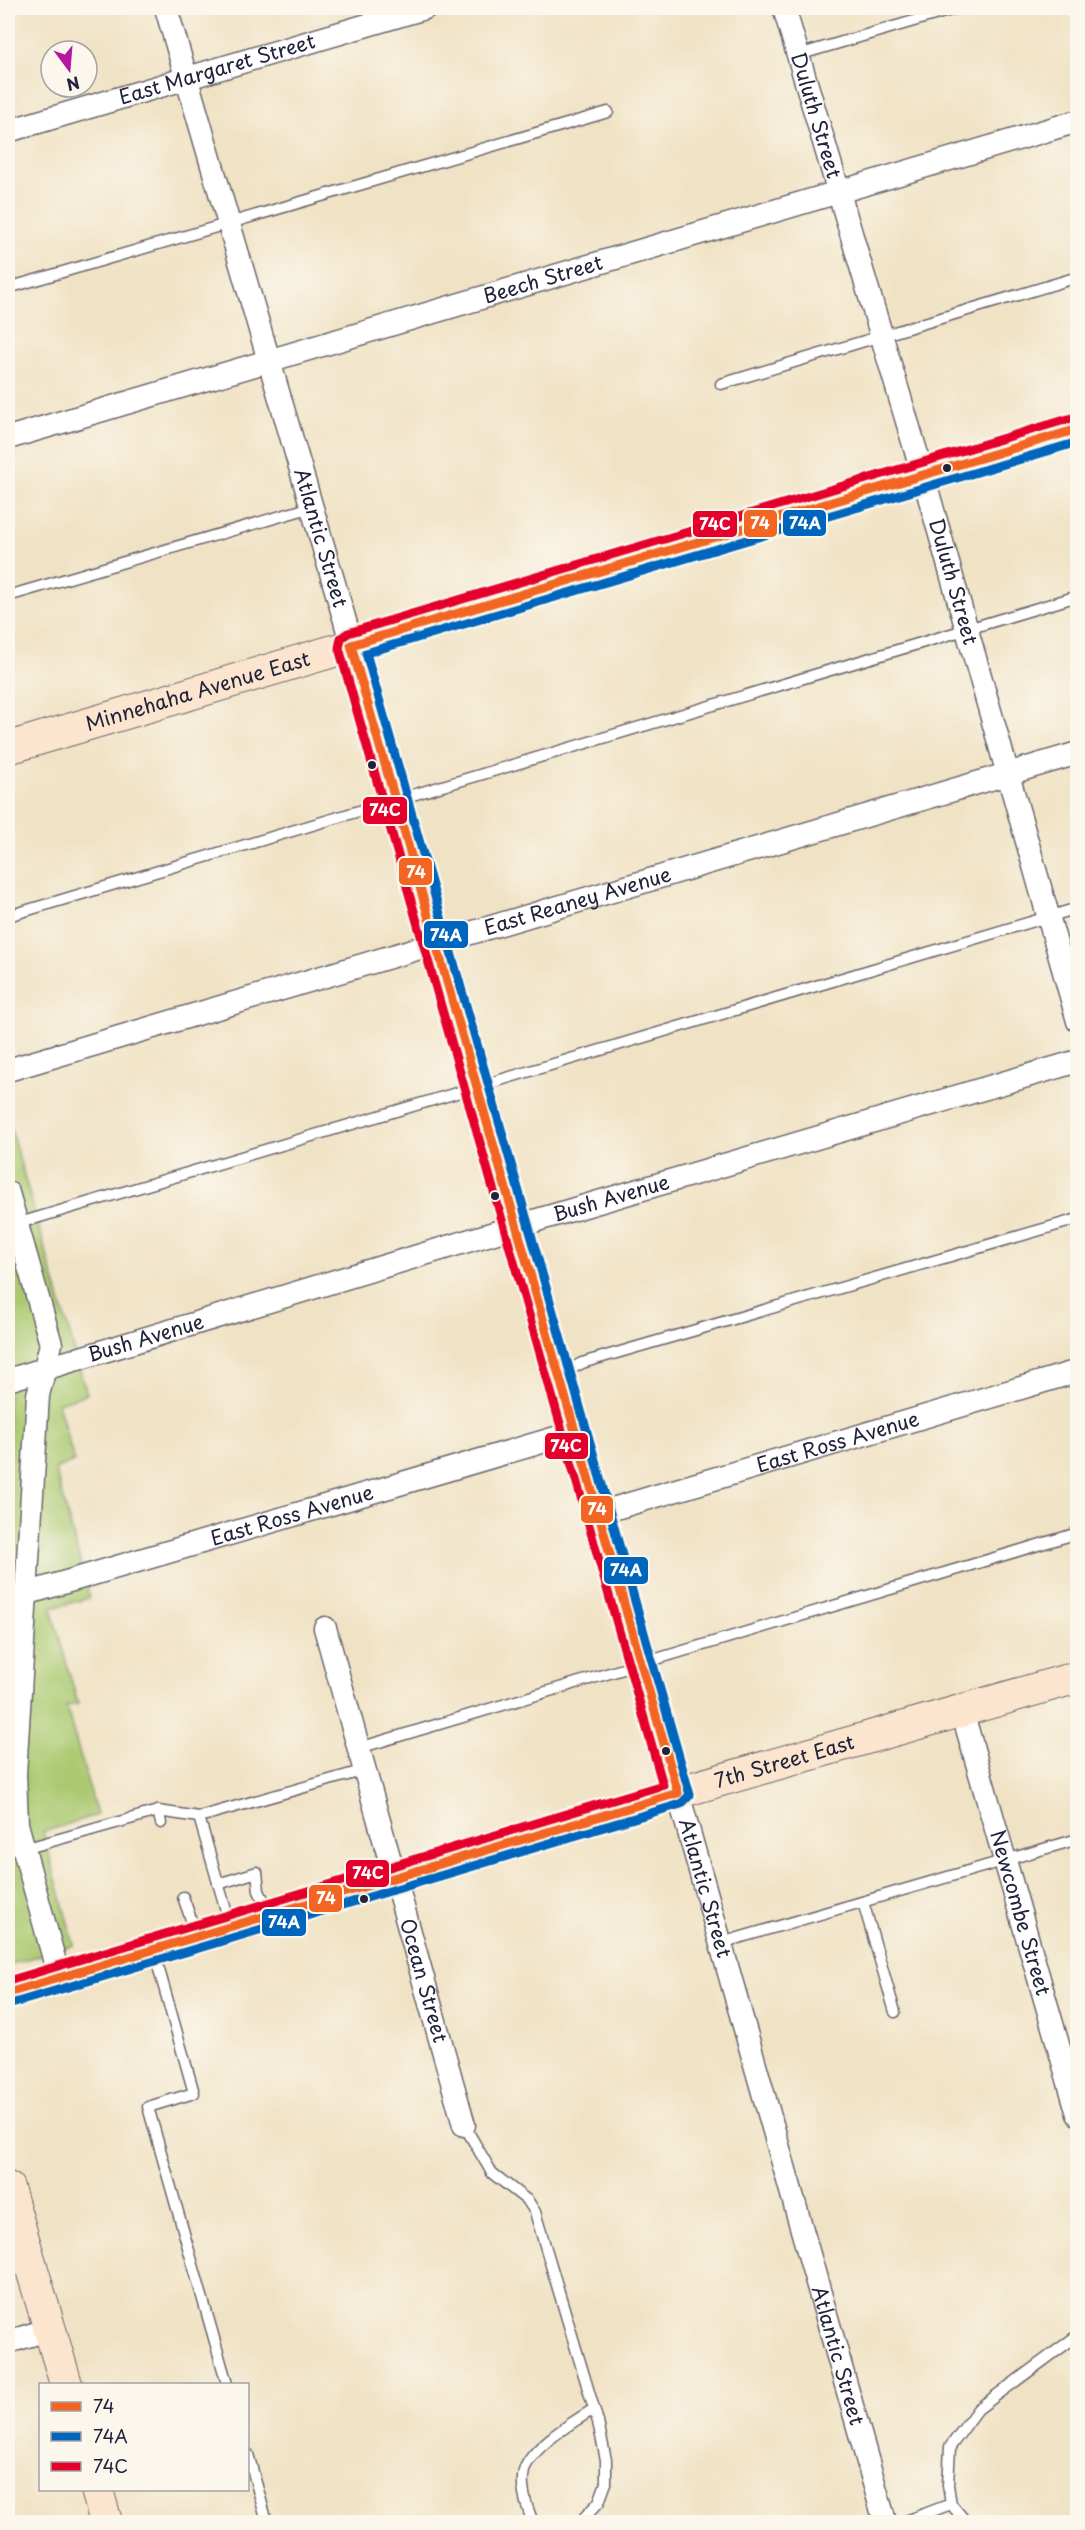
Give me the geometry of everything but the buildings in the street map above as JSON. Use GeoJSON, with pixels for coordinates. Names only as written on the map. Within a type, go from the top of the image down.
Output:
{"type":"FeatureCollection","features":[{"type":"Feature","properties":{"kind":"street","name":"Atlantic Street"},"geometry":{"type":"LineString","coordinates":[[166,8],[396,799],[885,2523]]}},
{"type":"Feature","properties":{"kind":"street","name":"East Margaret Street"},"geometry":{"type":"LineString","coordinates":[[8,131],[425,8]]}},
{"type":"Feature","properties":{"kind":"street","name":"Duluth Street"},"geometry":{"type":"LineString","coordinates":[[784,8],[923,475],[1077,1021]]}},
{"type":"Feature","properties":{"kind":"street","name":"Beech Street"},"geometry":{"type":"LineString","coordinates":[[8,438],[1077,121]]}},
{"type":"Feature","properties":{"kind":"street","name":"Minnehaha Avenue East"},"geometry":{"type":"LineString","coordinates":[[8,748],[1077,429]]}},
{"type":"Feature","properties":{"kind":"street","name":"East Reaney Avenue"},"geometry":{"type":"LineString","coordinates":[[8,1070],[436,941],[1077,753]]}},
{"type":"Feature","properties":{"kind":"street","name":"Bush Avenue"},"geometry":{"type":"LineString","coordinates":[[8,1380],[517,1226],[1077,1061]]}},
{"type":"Feature","properties":{"kind":"street"},"geometry":{"type":"LineString","coordinates":[[8,1193],[51,1344],[38,1395],[16,1596],[15,1774],[17,1824],[59,1977]]}},
{"type":"Feature","properties":{"kind":"street","name":"East Ross Avenue"},"geometry":{"type":"LineString","coordinates":[[599,1513],[1077,1371]]}},
{"type":"Feature","properties":{"kind":"street","name":"East Ross Avenue"},"geometry":{"type":"LineString","coordinates":[[16,1596],[576,1432]]}},
{"type":"Feature","properties":{"kind":"street","name":"Ocean Street"},"geometry":{"type":"LineString","coordinates":[[325,1628],[464,2125]]}},
{"type":"Feature","properties":{"kind":"street","name":"7th Street East"},"geometry":{"type":"LineString","coordinates":[[8,1993],[678,1793],[1077,1677]]}},
{"type":"Feature","properties":{"kind":"street","name":"Newcombe Street"},"geometry":{"type":"LineString","coordinates":[[962,1711],[1077,2114]]}},
{"type":"Feature","properties":{"kind":"street"},"geometry":{"type":"LineString","coordinates":[[8,2188],[65,2383]]}},
{"type":"Feature","properties":{"kind":"street"},"geometry":{"type":"LineString","coordinates":[[8,2342],[50,2330]]}},
{"type":"Feature","properties":{"kind":"street"},"geometry":{"type":"LineString","coordinates":[[97,2491],[106,2523]]}},
{"type":"Feature","properties":{"kind":"lane"},"geometry":{"type":"LineString","coordinates":[[798,55],[958,8]]}},
{"type":"Feature","properties":{"kind":"lane"},"geometry":{"type":"LineString","coordinates":[[8,288],[608,112]]}},
{"type":"Feature","properties":{"kind":"lane"},"geometry":{"type":"LineString","coordinates":[[721,384],[881,334],[1077,277]]}},
{"type":"Feature","properties":{"kind":"lane"},"geometry":{"type":"LineString","coordinates":[[8,596],[312,507]]}},
{"type":"Feature","properties":{"kind":"lane"},"geometry":{"type":"LineString","coordinates":[[8,915],[1077,597]]}},
{"type":"Feature","properties":{"kind":"lane"},"geometry":{"type":"LineString","coordinates":[[16,1224],[1077,908]]}},
{"type":"Feature","properties":{"kind":"lane"},"geometry":{"type":"LineString","coordinates":[[560,1375],[582,1363],[1077,1219]]}},
{"type":"Feature","properties":{"kind":"lane"},"geometry":{"type":"LineString","coordinates":[[359,1748],[1077,1533]]}},
{"type":"Feature","properties":{"kind":"lane"},"geometry":{"type":"LineString","coordinates":[[24,1849],[158,1811],[199,1816],[365,1770]]}},
{"type":"Feature","properties":{"kind":"lane"},"geometry":{"type":"LineString","coordinates":[[158,1811],[161,1824]]}},
{"type":"Feature","properties":{"kind":"lane"},"geometry":{"type":"LineString","coordinates":[[199,1816],[231,1926]]}},
{"type":"Feature","properties":{"kind":"lane"},"geometry":{"type":"LineString","coordinates":[[721,1943],[1077,1839]]}},
{"type":"Feature","properties":{"kind":"lane"},"geometry":{"type":"LineString","coordinates":[[218,1884],[257,1872],[258,1891],[270,1914]]}},
{"type":"Feature","properties":{"kind":"lane"},"geometry":{"type":"LineString","coordinates":[[183,1896],[196,1936]]}},
{"type":"Feature","properties":{"kind":"lane"},"geometry":{"type":"LineString","coordinates":[[863,1902],[895,2012]]}},
{"type":"Feature","properties":{"kind":"lane"},"geometry":{"type":"LineString","coordinates":[[153,1949],[194,2093],[148,2107],[227,2383]]}},
{"type":"Feature","properties":{"kind":"lane"},"geometry":{"type":"LineString","coordinates":[[464,2125],[492,2173],[528,2202],[535,2212],[594,2409],[606,2460],[606,2483],[599,2502],[580,2523]]}},
{"type":"Feature","properties":{"kind":"lane"},"geometry":{"type":"LineString","coordinates":[[966,2523],[951,2504],[948,2485],[950,2447],[978,2409],[1077,2335]]}},
{"type":"Feature","properties":{"kind":"lane"},"geometry":{"type":"LineString","coordinates":[[532,2523],[524,2492],[524,2470],[538,2450],[562,2429],[594,2409]]}},
{"type":"Feature","properties":{"kind":"lane"},"geometry":{"type":"LineString","coordinates":[[249,2458],[267,2523]]}},
{"type":"Feature","properties":{"kind":"lane"},"geometry":{"type":"LineString","coordinates":[[903,2523],[951,2504]]}},
{"type":"Feature","properties":{"kind":"green space"},"geometry":{"type":"Polygon","coordinates":[[[8,1120],[87,1394],[58,1403],[74,1461],[55,1469],[90,1598],[51,1608],[78,1704],[66,1706],[97,1815],[43,1832],[74,1945],[8,1965],[8,1120]]]}},
{"type":"Feature","properties":{"kind":"transit line","name":"74C"},"geometry":{"type":"LineString","coordinates":[[8,1981],[663,1785],[339,648],[341,638],[348,633],[1075,417]]}},
{"type":"Feature","properties":{"kind":"transit line","name":"74"},"geometry":{"type":"LineString","coordinates":[[8,1993],[678,1793],[351,645],[1078,429]]}},
{"type":"Feature","properties":{"kind":"transit line","name":"74A"},"geometry":{"type":"LineString","coordinates":[[11,2004],[681,1804],[690,1795],[366,653],[1078,442]]}}]}
